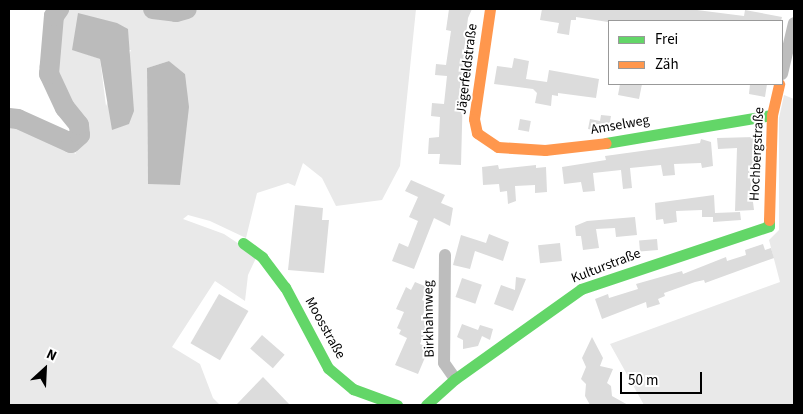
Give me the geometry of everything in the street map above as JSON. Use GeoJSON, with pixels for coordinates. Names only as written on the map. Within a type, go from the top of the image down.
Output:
{"type":"FeatureCollection","features":[{"type":"Feature","properties":{"kind":"street","name":"Jägerfeldstraße"},"geometry":{"type":"LineString","coordinates":[[478,133],[474,119],[490,9]]}},
{"type":"Feature","properties":{"kind":"street"},"geometry":{"type":"LineString","coordinates":[[783,70],[794,23]]}},
{"type":"Feature","properties":{"kind":"street","name":"Hochbergstraße"},"geometry":{"type":"LineString","coordinates":[[769,226],[772,115],[779,85]]}},
{"type":"Feature","properties":{"kind":"street","name":"Amselweg"},"geometry":{"type":"LineString","coordinates":[[478,133],[498,147],[545,150],[590,146],[772,115]]}},
{"type":"Feature","properties":{"kind":"street","name":"Kulturstraße"},"geometry":{"type":"LineString","coordinates":[[426,405],[455,379],[581,289],[769,226]]}},
{"type":"Feature","properties":{"kind":"street","name":"Moosstraße"},"geometry":{"type":"LineString","coordinates":[[244,243],[262,257],[286,287],[328,368],[353,389],[397,405]]}},
{"type":"Feature","properties":{"kind":"street","name":"Birkhahnweg"},"geometry":{"type":"LineString","coordinates":[[445,255],[444,363],[455,379]]}},
{"type":"Feature","properties":{"kind":"shaded area"},"geometry":{"type":"Polygon","coordinates":[[[53,9],[416,9],[400,166],[382,200],[336,206],[322,178],[303,163],[295,186],[288,183],[257,193],[246,238],[210,221],[188,215],[183,219],[224,234],[257,256],[248,275],[245,301],[215,281],[172,347],[200,364],[213,398],[220,405],[9,405],[9,126],[26,129],[76,154],[70,139],[75,129],[39,67],[49,38],[53,9]],[[72,49],[100,59],[106,106],[131,50],[72,49]],[[169,61],[147,68],[148,184],[185,74],[169,61]]]}},
{"type":"Feature","properties":{"kind":"shaded area"},"geometry":{"type":"Polygon","coordinates":[[[78,13],[117,23],[128,29],[134,111],[129,124],[112,130],[100,59],[72,50],[78,13]]]}},
{"type":"Feature","properties":{"kind":"shaded area"},"geometry":{"type":"Polygon","coordinates":[[[169,61],[185,74],[189,107],[180,185],[148,184],[147,68],[169,61]]]}},
{"type":"Feature","properties":{"kind":"shaded area"},"geometry":{"type":"Polygon","coordinates":[[[784,95],[794,99],[794,405],[644,405],[610,344],[780,282],[769,240],[779,230],[779,118],[784,95]]]}},
{"type":"Feature","properties":{"kind":"building"},"geometry":{"type":"Polygon","coordinates":[[[449,9],[472,9],[468,18],[464,51],[461,165],[439,164],[440,154],[428,154],[429,138],[439,137],[440,117],[431,116],[432,103],[444,104],[447,76],[435,75],[436,64],[446,65],[451,31],[446,30],[449,9]]]}},
{"type":"Feature","properties":{"kind":"building"},"geometry":{"type":"Polygon","coordinates":[[[542,9],[689,9],[744,16],[745,10],[782,17],[781,20],[608,20],[608,22],[576,17],[576,20],[571,20],[569,35],[557,33],[559,23],[540,20],[542,9]]]}},
{"type":"Feature","properties":{"kind":"building"},"geometry":{"type":"Polygon","coordinates":[[[514,58],[529,61],[526,79],[547,82],[549,70],[599,79],[596,98],[558,93],[558,96],[552,95],[551,106],[535,103],[537,93],[533,89],[494,84],[497,66],[512,68],[514,58]]]}},
{"type":"Feature","properties":{"kind":"building"},"geometry":{"type":"Polygon","coordinates":[[[620,85],[642,85],[639,99],[618,95],[620,85]]]}},
{"type":"Feature","properties":{"kind":"building"},"geometry":{"type":"Polygon","coordinates":[[[750,85],[767,85],[765,97],[749,94],[750,85]]]}},
{"type":"Feature","properties":{"kind":"building"},"geometry":{"type":"Polygon","coordinates":[[[601,115],[611,116],[609,127],[600,125],[599,131],[588,129],[590,119],[600,121],[601,115]]]}},
{"type":"Feature","properties":{"kind":"building"},"geometry":{"type":"Polygon","coordinates":[[[520,119],[531,121],[529,132],[518,130],[520,119]]]}},
{"type":"Feature","properties":{"kind":"building"},"geometry":{"type":"Polygon","coordinates":[[[755,137],[755,170],[749,170],[754,210],[735,211],[737,148],[718,149],[717,138],[755,137]]]}},
{"type":"Feature","properties":{"kind":"building"},"geometry":{"type":"Polygon","coordinates":[[[701,139],[711,142],[713,166],[702,168],[701,163],[674,164],[675,175],[663,176],[661,165],[630,168],[632,188],[623,189],[621,170],[593,173],[595,191],[583,192],[581,182],[564,184],[562,167],[606,160],[605,156],[700,143],[701,139]]]}},
{"type":"Feature","properties":{"kind":"building"},"geometry":{"type":"Polygon","coordinates":[[[498,165],[499,169],[536,165],[536,168],[546,167],[547,192],[535,193],[535,185],[515,186],[516,201],[508,204],[507,191],[500,192],[499,184],[483,185],[482,167],[498,165]]]}},
{"type":"Feature","properties":{"kind":"building"},"geometry":{"type":"Polygon","coordinates":[[[411,180],[445,195],[441,203],[453,208],[450,226],[434,218],[414,269],[392,261],[399,243],[408,247],[418,221],[409,217],[418,197],[405,191],[411,180]]]}},
{"type":"Feature","properties":{"kind":"building"},"geometry":{"type":"Polygon","coordinates":[[[714,195],[715,213],[740,212],[741,220],[713,222],[713,217],[702,217],[702,210],[676,211],[677,222],[664,224],[663,219],[656,220],[655,203],[714,195]]]}},
{"type":"Feature","properties":{"kind":"building"},"geometry":{"type":"Polygon","coordinates":[[[295,205],[323,208],[322,220],[329,220],[324,273],[288,270],[295,205]]]}},
{"type":"Feature","properties":{"kind":"building"},"geometry":{"type":"Polygon","coordinates":[[[635,217],[637,235],[616,237],[615,228],[596,229],[599,248],[583,250],[581,236],[576,236],[575,226],[587,221],[635,217]]]}},
{"type":"Feature","properties":{"kind":"building"},"geometry":{"type":"Polygon","coordinates":[[[489,234],[509,242],[503,261],[475,251],[470,269],[453,265],[461,235],[486,243],[489,234]]]}},
{"type":"Feature","properties":{"kind":"building"},"geometry":{"type":"Polygon","coordinates":[[[657,239],[658,250],[640,252],[639,241],[657,239]]]}},
{"type":"Feature","properties":{"kind":"building"},"geometry":{"type":"Polygon","coordinates":[[[560,243],[562,261],[540,263],[538,245],[560,243]]]}},
{"type":"Feature","properties":{"kind":"building"},"geometry":{"type":"Polygon","coordinates":[[[763,244],[765,250],[771,248],[774,258],[705,283],[704,280],[695,282],[664,293],[665,296],[658,299],[660,304],[647,308],[646,302],[602,319],[595,299],[608,294],[609,298],[638,289],[636,284],[682,271],[683,274],[726,257],[727,261],[746,255],[745,250],[763,244]]]}},
{"type":"Feature","properties":{"kind":"building"},"geometry":{"type":"Polygon","coordinates":[[[516,277],[526,279],[513,311],[494,304],[501,285],[515,290],[516,277]]]}},
{"type":"Feature","properties":{"kind":"building"},"geometry":{"type":"Polygon","coordinates":[[[462,278],[482,285],[475,304],[455,297],[462,278]]]}},
{"type":"Feature","properties":{"kind":"building"},"geometry":{"type":"Polygon","coordinates":[[[415,282],[427,287],[422,300],[428,303],[421,319],[429,323],[420,344],[429,348],[418,374],[395,365],[407,338],[399,334],[401,330],[397,328],[404,312],[396,309],[406,287],[411,290],[415,282]]]}},
{"type":"Feature","properties":{"kind":"building"},"geometry":{"type":"Polygon","coordinates":[[[219,294],[248,311],[220,360],[190,343],[219,294]]]}},
{"type":"Feature","properties":{"kind":"building"},"geometry":{"type":"Polygon","coordinates":[[[462,324],[478,330],[480,325],[493,329],[490,340],[482,336],[478,346],[463,349],[463,340],[457,337],[462,324]]]}},
{"type":"Feature","properties":{"kind":"building"},"geometry":{"type":"Polygon","coordinates":[[[262,335],[285,355],[273,368],[250,349],[262,335]]]}},
{"type":"Feature","properties":{"kind":"building"},"geometry":{"type":"Polygon","coordinates":[[[592,337],[603,358],[600,366],[613,369],[607,383],[611,386],[612,396],[628,405],[590,405],[585,396],[586,384],[581,379],[586,367],[582,358],[592,337]]]}},
{"type":"Feature","properties":{"kind":"building"},"geometry":{"type":"Polygon","coordinates":[[[263,377],[290,405],[236,405],[263,377]]]}},
{"type":"Feature","properties":{"kind":"waterway"},"geometry":{"type":"LineString","coordinates":[[9,118],[18,119],[71,143],[80,135],[79,125],[65,108],[49,74],[54,16],[59,9]]}},
{"type":"Feature","properties":{"kind":"waterway"},"geometry":{"type":"LineString","coordinates":[[153,9],[176,12],[187,9]]}},
{"type":"Feature","properties":{"kind":"traffic: fast"},"geometry":{"type":"LineString","coordinates":[[606,143],[772,115]]}},
{"type":"Feature","properties":{"kind":"traffic: fast"},"geometry":{"type":"LineString","coordinates":[[426,405],[455,379],[581,289],[769,226],[769,220]]}},
{"type":"Feature","properties":{"kind":"traffic: fast"},"geometry":{"type":"LineString","coordinates":[[243,243],[262,257],[285,287],[328,368],[353,389],[397,405]]}},
{"type":"Feature","properties":{"kind":"traffic: slow"},"geometry":{"type":"LineString","coordinates":[[490,9],[474,119],[477,133],[498,147],[545,150],[606,143]]}},
{"type":"Feature","properties":{"kind":"traffic: slow"},"geometry":{"type":"LineString","coordinates":[[769,220],[772,115],[779,85]]}}]}
